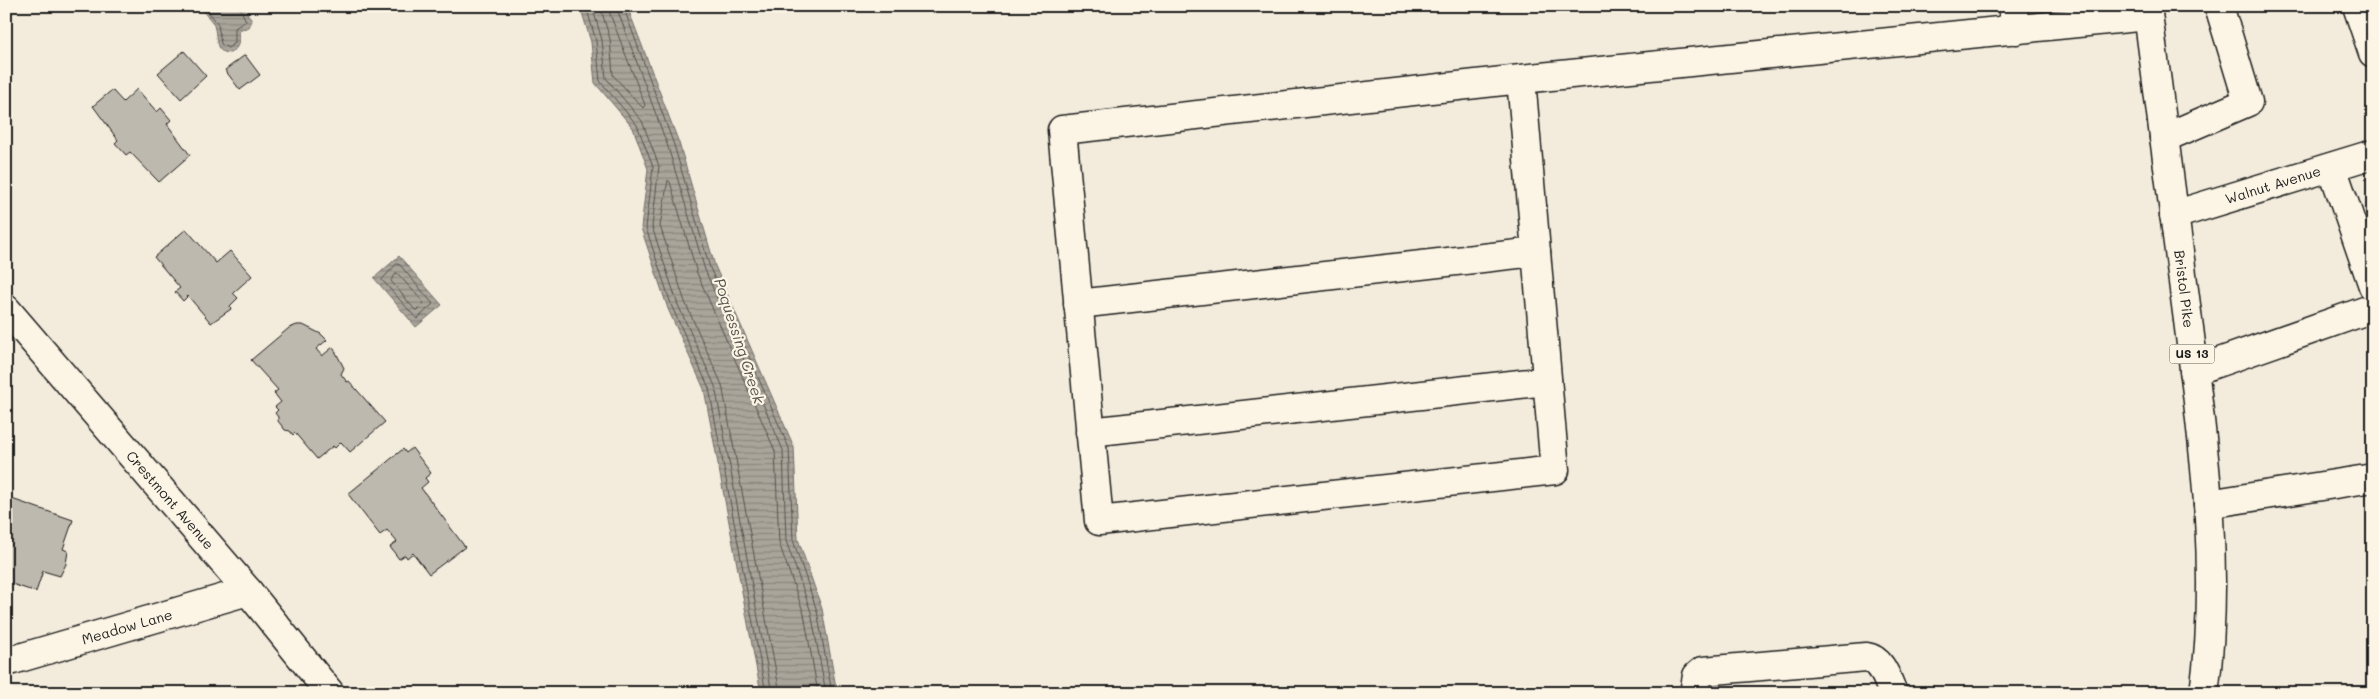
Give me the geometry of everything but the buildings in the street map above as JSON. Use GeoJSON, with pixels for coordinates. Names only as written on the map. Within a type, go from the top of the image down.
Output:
{"type":"FeatureCollection","features":[{"type":"Feature","properties":{"kind":"street"},"geometry":{"type":"LineString","coordinates":[[2164,138],[2248,102],[2219,6]]}},
{"type":"Feature","properties":{"kind":"street"},"geometry":{"type":"LineString","coordinates":[[2358,6],[2373,53]]}},
{"type":"Feature","properties":{"kind":"street"},"geometry":{"type":"LineString","coordinates":[[1521,79],[1555,470],[1099,521],[1062,130],[1521,79],[2014,18],[2148,11]]}},
{"type":"Feature","properties":{"kind":"street","name":"Bristol Pike"},"geometry":{"type":"LineString","coordinates":[[2148,11],[2194,371],[2208,504],[2211,595],[2204,693]]}},
{"type":"Feature","properties":{"kind":"street","name":"Walnut Avenue"},"geometry":{"type":"LineString","coordinates":[[2174,215],[2373,154]]}},
{"type":"Feature","properties":{"kind":"street"},"geometry":{"type":"LineString","coordinates":[[2332,167],[2373,286]]}},
{"type":"Feature","properties":{"kind":"street"},"geometry":{"type":"LineString","coordinates":[[1078,304],[1536,252]]}},
{"type":"Feature","properties":{"kind":"street"},"geometry":{"type":"LineString","coordinates":[[2194,371],[2373,308]]}},
{"type":"Feature","properties":{"kind":"street","name":"Crestmont Avenue"},"geometry":{"type":"LineString","coordinates":[[6,309],[248,591],[330,693]]}},
{"type":"Feature","properties":{"kind":"street"},"geometry":{"type":"LineString","coordinates":[[1090,432],[1547,381]]}},
{"type":"Feature","properties":{"kind":"street"},"geometry":{"type":"LineString","coordinates":[[2208,504],[2373,478]]}},
{"type":"Feature","properties":{"kind":"street","name":"Meadow Lane"},"geometry":{"type":"LineString","coordinates":[[6,662],[248,591]]}},
{"type":"Feature","properties":{"kind":"street"},"geometry":{"type":"LineString","coordinates":[[1694,693],[1697,676],[1703,671],[1866,657],[1873,658],[1879,663],[1893,693]]}},
{"type":"Feature","properties":{"kind":"water"},"geometry":{"type":"Polygon","coordinates":[[[196,6],[243,6],[252,21],[249,27],[239,31],[238,44],[234,51],[230,53],[224,52],[218,47],[213,23],[196,6]]]}},
{"type":"Feature","properties":{"kind":"water","name":"Poquessing Creek"},"geometry":{"type":"Polygon","coordinates":[[[580,6],[627,6],[679,143],[715,266],[794,447],[798,539],[822,609],[837,693],[761,693],[704,389],[668,309],[641,228],[648,169],[633,128],[595,83],[591,42],[580,6]]]}},
{"type":"Feature","properties":{"kind":"water"},"geometry":{"type":"Polygon","coordinates":[[[399,256],[442,305],[416,327],[374,278],[399,256]]]}}]}
